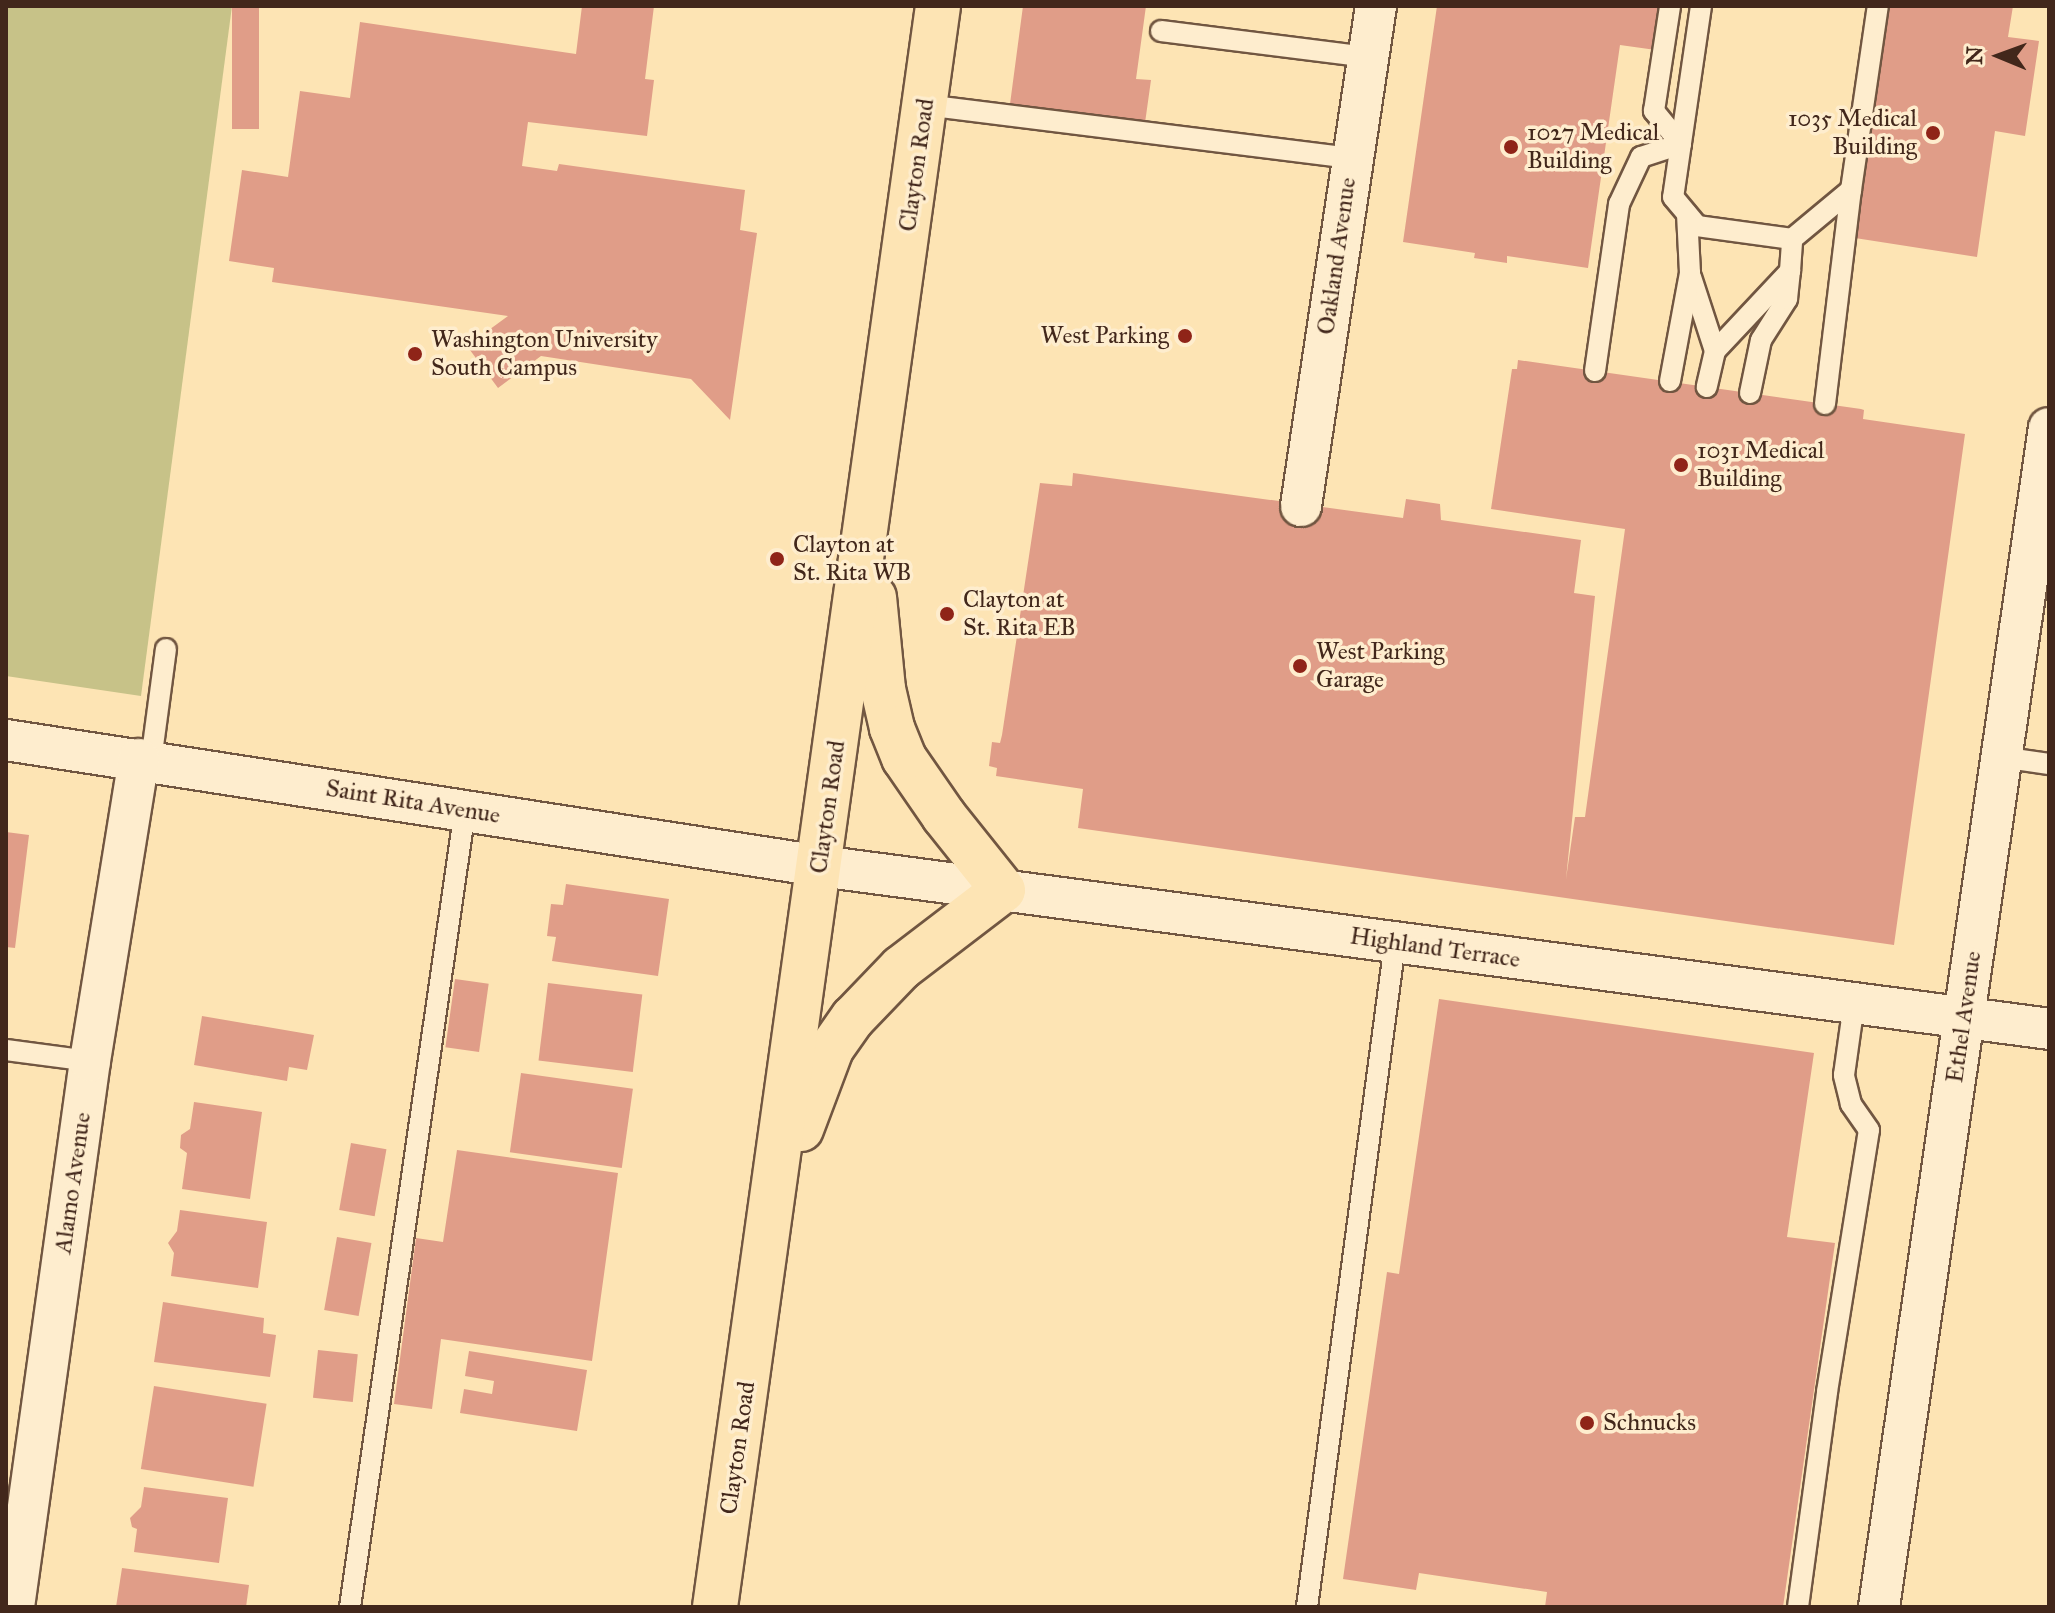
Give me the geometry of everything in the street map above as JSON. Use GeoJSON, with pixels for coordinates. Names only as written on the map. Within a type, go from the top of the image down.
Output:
{"type":"FeatureCollection","features":[{"type":"Feature","properties":{"kind":"main road","name":"Clayton Road"},"geometry":{"type":"LineString","coordinates":[[715,1607],[938,6]]}},
{"type":"Feature","properties":{"kind":"main road"},"geometry":{"type":"LineString","coordinates":[[772,1206],[831,1049],[853,1018],[901,968],[1003,890],[917,780],[892,728],[883,689],[869,512]]}},
{"type":"Feature","properties":{"kind":"street","name":"Oakland Avenue"},"geometry":{"type":"LineString","coordinates":[[1301,506],[1376,6]]}},
{"type":"Feature","properties":{"kind":"street","name":"Ethel Avenue"},"geometry":{"type":"LineString","coordinates":[[1879,1607],[2049,428]]}},
{"type":"Feature","properties":{"kind":"street","name":"Saint Rita Avenue"},"geometry":{"type":"LineString","coordinates":[[6,740],[820,866]]}},
{"type":"Feature","properties":{"kind":"street","name":"Alamo Avenue"},"geometry":{"type":"LineString","coordinates":[[14,1607],[90,1061],[145,760]]}},
{"type":"Feature","properties":{"kind":"street","name":"Highland Terrace"},"geometry":{"type":"LineString","coordinates":[[820,866],[2049,1029]]}},
{"type":"Feature","properties":{"kind":"lane"},"geometry":{"type":"LineString","coordinates":[[1670,6],[1654,111],[1681,144]]}},
{"type":"Feature","properties":{"kind":"lane"},"geometry":{"type":"LineString","coordinates":[[1701,6],[1673,197],[1697,226],[1792,239]]}},
{"type":"Feature","properties":{"kind":"lane"},"geometry":{"type":"LineString","coordinates":[[1825,404],[1851,190],[1878,6]]}},
{"type":"Feature","properties":{"kind":"lane"},"geometry":{"type":"LineString","coordinates":[[1161,31],[1368,57]]}},
{"type":"Feature","properties":{"kind":"lane"},"geometry":{"type":"LineString","coordinates":[[925,105],[1351,158]]}},
{"type":"Feature","properties":{"kind":"lane"},"geometry":{"type":"LineString","coordinates":[[1595,371],[1619,204],[1641,157],[1681,144]]}},
{"type":"Feature","properties":{"kind":"lane"},"geometry":{"type":"LineString","coordinates":[[1750,393],[1761,340],[1787,299],[1792,239],[1851,190]]}},
{"type":"Feature","properties":{"kind":"lane"},"geometry":{"type":"LineString","coordinates":[[1670,381],[1690,273],[1687,214]]}},
{"type":"Feature","properties":{"kind":"lane"},"geometry":{"type":"LineString","coordinates":[[1715,351],[1790,271]]}},
{"type":"Feature","properties":{"kind":"lane"},"geometry":{"type":"LineString","coordinates":[[1690,273],[1715,351],[1707,387]]}},
{"type":"Feature","properties":{"kind":"lane"},"geometry":{"type":"LineString","coordinates":[[145,760],[166,649]]}},
{"type":"Feature","properties":{"kind":"lane"},"geometry":{"type":"LineString","coordinates":[[2001,757],[2049,764]]}},
{"type":"Feature","properties":{"kind":"lane"},"geometry":{"type":"LineString","coordinates":[[350,1607],[465,810]]}},
{"type":"Feature","properties":{"kind":"lane"},"geometry":{"type":"LineString","coordinates":[[1307,1607],[1395,943]]}},
{"type":"Feature","properties":{"kind":"lane"},"geometry":{"type":"LineString","coordinates":[[1798,1607],[1827,1392],[1869,1130],[1851,1104],[1844,1075],[1854,1004]]}},
{"type":"Feature","properties":{"kind":"lane"},"geometry":{"type":"LineString","coordinates":[[6,1050],[90,1061]]}},
{"type":"Feature","properties":{"kind":"shaded area"},"geometry":{"type":"Polygon","coordinates":[[[6,6],[232,6],[141,696],[6,676],[6,6]]]}},
{"type":"Feature","properties":{"kind":"building"},"geometry":{"type":"Polygon","coordinates":[[[232,6],[259,6],[259,129],[232,129],[232,6]]]}},
{"type":"Feature","properties":{"kind":"building"},"geometry":{"type":"Polygon","coordinates":[[[582,6],[654,6],[645,79],[654,80],[647,136],[528,122],[522,166],[557,171],[559,164],[745,190],[740,230],[757,233],[730,420],[691,379],[541,356],[498,388],[467,346],[508,316],[272,282],[274,268],[229,261],[242,170],[288,177],[300,91],[350,98],[360,22],[576,54],[582,6]]]}},
{"type":"Feature","properties":{"kind":"building"},"geometry":{"type":"Polygon","coordinates":[[[1023,6],[1146,6],[1136,79],[1151,80],[1145,123],[1010,104],[1023,6]]]}},
{"type":"Feature","properties":{"kind":"building","name":"1027 Medical Building"},"geometry":{"type":"Polygon","coordinates":[[[1437,6],[1669,6],[1663,51],[1620,45],[1588,268],[1507,256],[1507,263],[1474,258],[1475,253],[1403,242],[1437,6]]]}},
{"type":"Feature","properties":{"kind":"building","name":"1035 Medical Building"},"geometry":{"type":"Polygon","coordinates":[[[1890,6],[2013,6],[2008,37],[2039,41],[2025,136],[1995,131],[1977,257],[1855,238],[1890,6]]]}},
{"type":"Feature","properties":{"kind":"building"},"geometry":{"type":"Polygon","coordinates":[[[1518,360],[1861,409],[1864,410],[1863,419],[1965,434],[1894,945],[1078,828],[1083,789],[996,776],[997,768],[989,766],[992,742],[1000,743],[1002,735],[1040,483],[1072,486],[1073,473],[1403,518],[1406,499],[1440,504],[1441,520],[1581,540],[1574,593],[1595,596],[1566,879],[1575,817],[1585,817],[1625,529],[1491,509],[1512,369],[1517,369],[1518,360]]]}},
{"type":"Feature","properties":{"kind":"building"},"geometry":{"type":"Polygon","coordinates":[[[6,832],[29,835],[15,948],[6,947],[6,832]]]}},
{"type":"Feature","properties":{"kind":"building"},"geometry":{"type":"Polygon","coordinates":[[[566,884],[669,899],[658,976],[552,961],[556,937],[547,936],[551,904],[563,905],[566,884]]]}},
{"type":"Feature","properties":{"kind":"building"},"geometry":{"type":"Polygon","coordinates":[[[455,979],[489,984],[479,1052],[445,1047],[455,979]]]}},
{"type":"Feature","properties":{"kind":"building"},"geometry":{"type":"Polygon","coordinates":[[[548,983],[642,995],[633,1072],[538,1060],[548,983]]]}},
{"type":"Feature","properties":{"kind":"building","name":"Schnucks"},"geometry":{"type":"Polygon","coordinates":[[[1439,999],[1814,1053],[1787,1237],[1835,1243],[1783,1607],[1545,1607],[1547,1592],[1419,1573],[1416,1590],[1343,1579],[1387,1272],[1399,1274],[1439,999]]]}},
{"type":"Feature","properties":{"kind":"building"},"geometry":{"type":"Polygon","coordinates":[[[202,1016],[314,1035],[307,1070],[289,1067],[287,1081],[194,1065],[202,1016]]]}},
{"type":"Feature","properties":{"kind":"building"},"geometry":{"type":"Polygon","coordinates":[[[521,1073],[633,1089],[622,1168],[510,1152],[521,1073]]]}},
{"type":"Feature","properties":{"kind":"building"},"geometry":{"type":"Polygon","coordinates":[[[194,1102],[262,1112],[250,1199],[182,1189],[187,1153],[180,1148],[181,1135],[190,1129],[194,1102]]]}},
{"type":"Feature","properties":{"kind":"building"},"geometry":{"type":"Polygon","coordinates":[[[351,1143],[386,1149],[375,1216],[339,1210],[351,1143]]]}},
{"type":"Feature","properties":{"kind":"building"},"geometry":{"type":"Polygon","coordinates":[[[457,1150],[618,1173],[592,1361],[441,1339],[432,1409],[394,1404],[416,1238],[443,1242],[457,1150]]]}},
{"type":"Feature","properties":{"kind":"building"},"geometry":{"type":"Polygon","coordinates":[[[180,1210],[267,1222],[258,1288],[171,1276],[174,1253],[168,1243],[177,1231],[180,1210]]]}},
{"type":"Feature","properties":{"kind":"building"},"geometry":{"type":"Polygon","coordinates":[[[337,1237],[371,1243],[359,1316],[324,1310],[337,1237]]]}},
{"type":"Feature","properties":{"kind":"building"},"geometry":{"type":"Polygon","coordinates":[[[163,1302],[264,1318],[263,1333],[276,1335],[270,1377],[154,1362],[163,1302]]]}},
{"type":"Feature","properties":{"kind":"building"},"geometry":{"type":"Polygon","coordinates":[[[318,1350],[358,1354],[353,1402],[313,1398],[318,1350]]]}},
{"type":"Feature","properties":{"kind":"building"},"geometry":{"type":"Polygon","coordinates":[[[469,1351],[587,1370],[577,1431],[460,1413],[464,1389],[492,1394],[494,1381],[465,1376],[469,1351]]]}},
{"type":"Feature","properties":{"kind":"building"},"geometry":{"type":"Polygon","coordinates":[[[154,1386],[267,1404],[253,1487],[141,1469],[154,1386]]]}},
{"type":"Feature","properties":{"kind":"building"},"geometry":{"type":"Polygon","coordinates":[[[144,1487],[228,1498],[219,1563],[134,1552],[137,1529],[132,1527],[130,1518],[141,1507],[144,1487]]]}},
{"type":"Feature","properties":{"kind":"building"},"geometry":{"type":"Polygon","coordinates":[[[122,1568],[249,1585],[246,1607],[116,1607],[122,1568]]]}},
{"type":"Feature","properties":{"kind":"place","name":"1035 Medical Building"},"geometry":{"type":"Point","coordinates":[1933,133]}},
{"type":"Feature","properties":{"kind":"place","name":"1027 Medical Building"},"geometry":{"type":"Point","coordinates":[1511,147]}},
{"type":"Feature","properties":{"kind":"place","name":"West Parking"},"geometry":{"type":"Point","coordinates":[1185,336]}},
{"type":"Feature","properties":{"kind":"place","name":"Washington University South Campus"},"geometry":{"type":"Point","coordinates":[415,354]}},
{"type":"Feature","properties":{"kind":"place","name":"1031 Medical Building"},"geometry":{"type":"Point","coordinates":[1681,465]}},
{"type":"Feature","properties":{"kind":"place","name":"Clayton at St. Rita WB"},"geometry":{"type":"Point","coordinates":[777,559]}},
{"type":"Feature","properties":{"kind":"place","name":"Clayton at St. Rita EB"},"geometry":{"type":"Point","coordinates":[947,614]}},
{"type":"Feature","properties":{"kind":"place","name":"West Parking Garage"},"geometry":{"type":"Point","coordinates":[1300,666]}},
{"type":"Feature","properties":{"kind":"place","name":"Schnucks"},"geometry":{"type":"Point","coordinates":[1587,1423]}}]}
